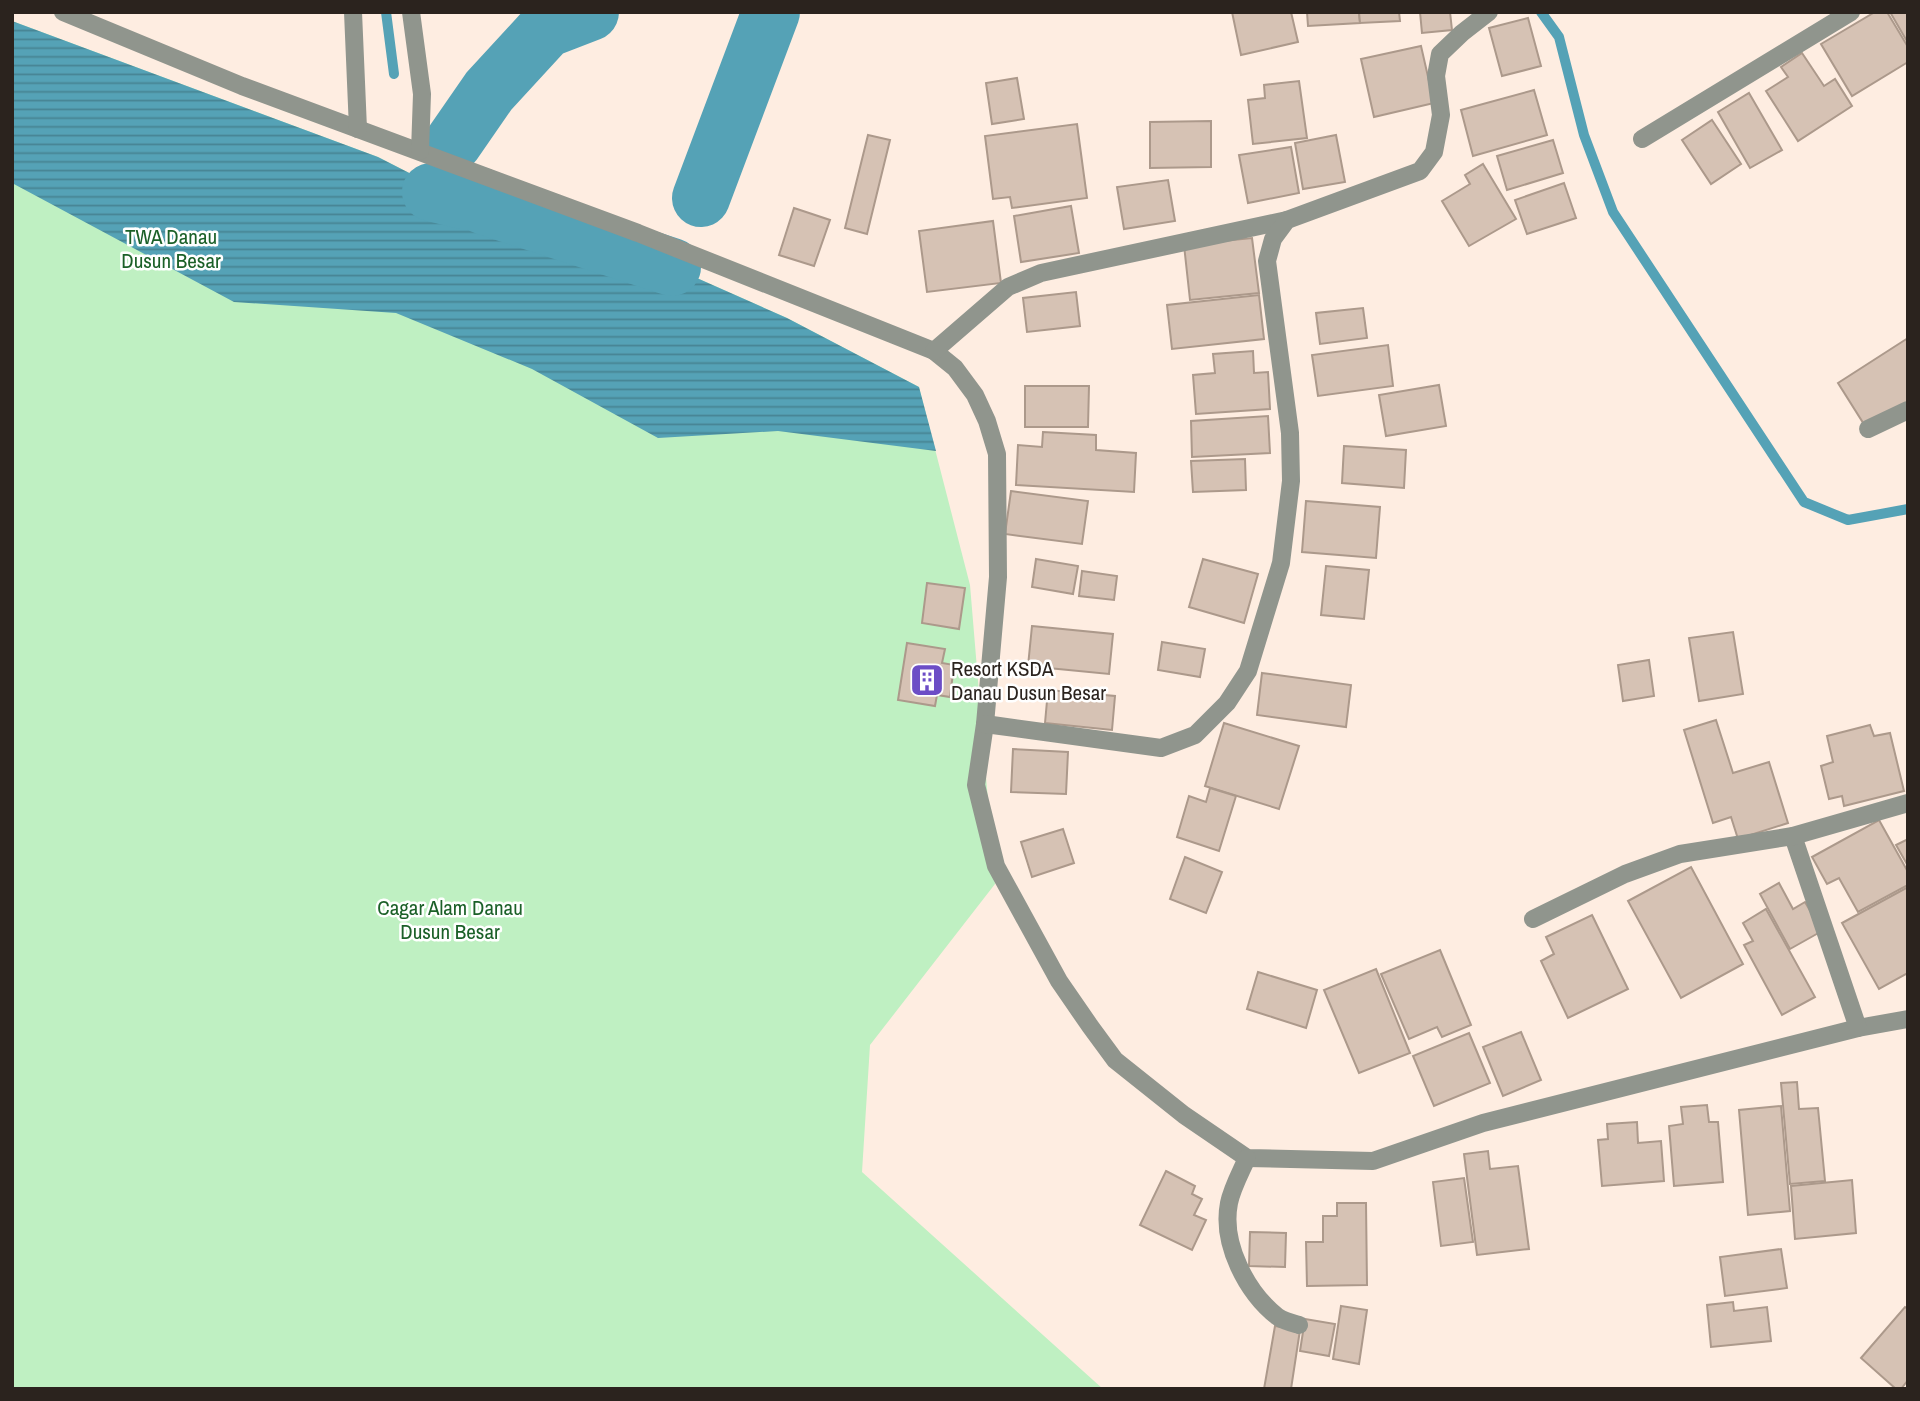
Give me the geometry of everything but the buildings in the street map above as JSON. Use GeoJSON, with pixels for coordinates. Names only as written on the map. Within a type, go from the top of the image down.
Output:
{"type":"FeatureCollection","features":[{"type":"Feature","properties":{"kind":"street"},"geometry":{"type":"LineString","coordinates":[[63,12],[242,86],[399,143],[421,145],[934,351],[955,368],[975,395],[987,421],[997,454],[998,577],[985,724],[976,785],[996,866],[1059,981],[1115,1060],[1184,1115],[1247,1158],[1373,1161],[1483,1123],[1858,1028],[1908,1019]]}},
{"type":"Feature","properties":{"kind":"street"},"geometry":{"type":"LineString","coordinates":[[354,12],[363,130]]}},
{"type":"Feature","properties":{"kind":"street"},"geometry":{"type":"LineString","coordinates":[[411,12],[422,94],[421,145]]}},
{"type":"Feature","properties":{"kind":"street"},"geometry":{"type":"LineString","coordinates":[[934,351],[1008,287],[1041,273],[1287,220],[1420,171],[1434,152],[1437,140],[1441,115],[1436,76],[1440,54],[1489,12]]}},
{"type":"Feature","properties":{"kind":"street"},"geometry":{"type":"LineString","coordinates":[[1642,139],[1851,12]]}},
{"type":"Feature","properties":{"kind":"street"},"geometry":{"type":"LineString","coordinates":[[985,724],[1161,748],[1195,735],[1227,703],[1248,671],[1280,563],[1291,481],[1290,433],[1268,261],[1273,239],[1287,220]]}},
{"type":"Feature","properties":{"kind":"street"},"geometry":{"type":"LineString","coordinates":[[1868,429],[1908,410]]}},
{"type":"Feature","properties":{"kind":"street"},"geometry":{"type":"LineString","coordinates":[[1533,919],[1625,874],[1679,854],[1793,836],[1908,803]]}},
{"type":"Feature","properties":{"kind":"street"},"geometry":{"type":"LineString","coordinates":[[1793,836],[1858,1028]]}},
{"type":"Feature","properties":{"kind":"street"},"geometry":{"type":"LineString","coordinates":[[1247,1158],[1229,1203],[1228,1232],[1234,1260],[1255,1292],[1280,1318],[1299,1325]]}},
{"type":"Feature","properties":{"kind":"green space","name":"Cagar Alam Danau Dusun Besar"},"geometry":{"type":"Polygon","coordinates":[[[12,21],[378,157],[421,179],[431,192],[463,200],[473,194],[482,197],[486,206],[645,263],[672,267],[787,318],[919,387],[970,585],[995,884],[870,1045],[862,1172],[1103,1389],[12,1389],[12,21]]]}},
{"type":"Feature","properties":{"kind":"water"},"geometry":{"type":"Polygon","coordinates":[[[12,21],[378,157],[421,179],[431,192],[463,200],[473,194],[482,197],[486,206],[645,263],[672,267],[787,318],[919,387],[936,451],[778,431],[658,438],[532,369],[396,313],[234,302],[12,183],[12,21]]]}},
{"type":"Feature","properties":{"kind":"waterway"},"geometry":{"type":"LineString","coordinates":[[386,12],[394,74]]}},
{"type":"Feature","properties":{"kind":"waterway"},"geometry":{"type":"LineString","coordinates":[[453,143],[489,91],[546,29],[590,12]]}},
{"type":"Feature","properties":{"kind":"waterway"},"geometry":{"type":"LineString","coordinates":[[701,198],[771,12]]}},
{"type":"Feature","properties":{"kind":"waterway"},"geometry":{"type":"LineString","coordinates":[[1541,12],[1559,37],[1584,135],[1613,212],[1804,502],[1848,520],[1908,509]]}},
{"type":"Feature","properties":{"kind":"waterway"},"geometry":{"type":"LineString","coordinates":[[431,192],[463,200],[473,194],[482,197],[485,206],[672,267]]}},
{"type":"Feature","properties":{"kind":"place","name":"Resort KSDA Danau Dusun Besar"},"geometry":{"type":"Point","coordinates":[927,680]}},
{"type":"Feature","properties":{"kind":"park label","name":"TWA Danau Dusun Besar"},"geometry":{"type":"Point","coordinates":[171,248]}}]}
